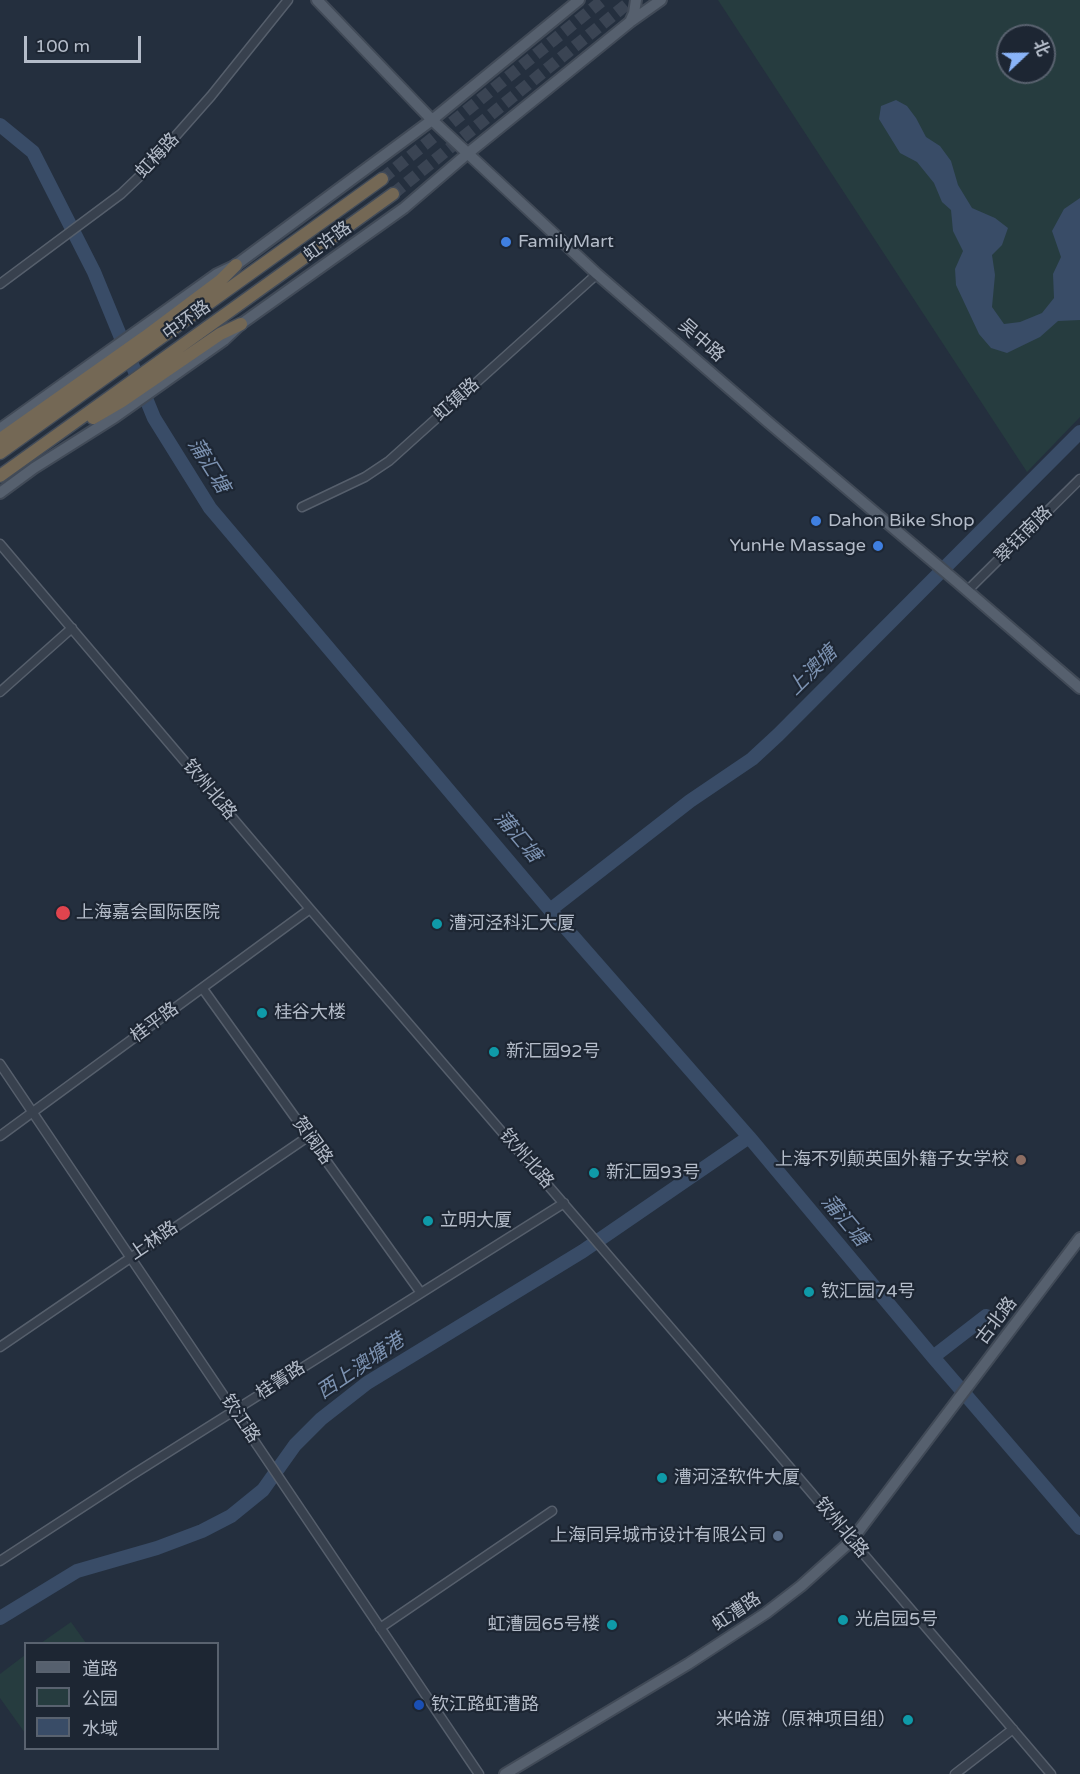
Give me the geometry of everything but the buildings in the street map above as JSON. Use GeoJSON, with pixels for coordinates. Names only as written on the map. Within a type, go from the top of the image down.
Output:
{"type":"FeatureCollection","features":[{"type":"Feature","properties":{"kind":"highway","name":"中环路"},"geometry":{"type":"LineString","coordinates":[[0,453],[105,366],[145,337],[382,179]]}},
{"type":"Feature","properties":{"kind":"highway","name":"中环路"},"geometry":{"type":"LineString","coordinates":[[0,476],[41,447],[122,401],[162,373],[393,194]]}},
{"type":"Feature","properties":{"kind":"highway"},"geometry":{"type":"LineString","coordinates":[[145,337],[221,280],[236,265]]}},
{"type":"Feature","properties":{"kind":"highway"},"geometry":{"type":"LineString","coordinates":[[162,373],[220,334],[241,324]]}},
{"type":"Feature","properties":{"kind":"highway"},"geometry":{"type":"LineString","coordinates":[[0,441],[105,366]]}},
{"type":"Feature","properties":{"kind":"main road","name":"吴中路"},"geometry":{"type":"LineString","coordinates":[[317,0],[432,120],[597,274],[768,422],[957,580],[1080,688]]}},
{"type":"Feature","properties":{"kind":"main road","name":"虹许路"},"geometry":{"type":"LineString","coordinates":[[236,265],[432,120],[579,0]]}},
{"type":"Feature","properties":{"kind":"main road"},"geometry":{"type":"LineString","coordinates":[[630,22],[636,0]]}},
{"type":"Feature","properties":{"kind":"main road","name":"虹许路"},"geometry":{"type":"LineString","coordinates":[[241,324],[404,208],[630,22],[661,0]]}},
{"type":"Feature","properties":{"kind":"main road"},"geometry":{"type":"LineString","coordinates":[[0,429],[105,366],[145,337]]}},
{"type":"Feature","properties":{"kind":"main road"},"geometry":{"type":"LineString","coordinates":[[0,493],[162,373]]}},
{"type":"Feature","properties":{"kind":"main road","name":"古北路"},"geometry":{"type":"LineString","coordinates":[[940,1424],[1080,1238]]}},
{"type":"Feature","properties":{"kind":"main road","name":"虹漕路"},"geometry":{"type":"LineString","coordinates":[[506,1774],[688,1664],[766,1613],[801,1586],[851,1541],[940,1424]]}},
{"type":"Feature","properties":{"kind":"street","name":"虹梅路"},"geometry":{"type":"LineString","coordinates":[[0,284],[121,194],[163,153],[212,96],[288,0]]}},
{"type":"Feature","properties":{"kind":"street","name":"虹镇路"},"geometry":{"type":"LineString","coordinates":[[302,507],[365,477],[389,461],[597,274]]}},
{"type":"Feature","properties":{"kind":"street","name":"翠钰南路"},"geometry":{"type":"LineString","coordinates":[[968,591],[1080,479]]}},
{"type":"Feature","properties":{"kind":"street","name":"钦州北路"},"geometry":{"type":"LineString","coordinates":[[0,544],[1051,1774]]}},
{"type":"Feature","properties":{"kind":"street"},"geometry":{"type":"LineString","coordinates":[[0,692],[72,628]]}},
{"type":"Feature","properties":{"kind":"street","name":"桂平路"},"geometry":{"type":"LineString","coordinates":[[0,1136],[310,909]]}},
{"type":"Feature","properties":{"kind":"street","name":"贺阀路"},"geometry":{"type":"LineString","coordinates":[[203,989],[421,1293]]}},
{"type":"Feature","properties":{"kind":"street","name":"钦江路"},"geometry":{"type":"LineString","coordinates":[[0,1064],[479,1774]]}},
{"type":"Feature","properties":{"kind":"street","name":"上林路"},"geometry":{"type":"LineString","coordinates":[[0,1347],[309,1136]]}},
{"type":"Feature","properties":{"kind":"street","name":"桂箐路"},"geometry":{"type":"LineString","coordinates":[[0,1561],[564,1203]]}},
{"type":"Feature","properties":{"kind":"street"},"geometry":{"type":"LineString","coordinates":[[380,1628],[552,1511]]}},
{"type":"Feature","properties":{"kind":"street"},"geometry":{"type":"LineString","coordinates":[[955,1774],[1012,1729]]}},
{"type":"Feature","properties":{"kind":"green space"},"geometry":{"type":"Polygon","coordinates":[[[718,0],[1080,0],[1080,417],[1027,472],[718,0]]]}},
{"type":"Feature","properties":{"kind":"green space"},"geometry":{"type":"Polygon","coordinates":[[[71,1622],[85,1642],[42,1642],[71,1622]]]}},
{"type":"Feature","properties":{"kind":"green space"},"geometry":{"type":"Polygon","coordinates":[[[24,1656],[24,1732],[0,1698],[0,1674],[24,1656]]]}},
{"type":"Feature","properties":{"kind":"water"},"geometry":{"type":"Polygon","coordinates":[[[896,100],[907,106],[926,137],[940,146],[951,161],[958,185],[972,208],[995,218],[1008,228],[1002,245],[992,255],[995,275],[992,307],[1004,324],[1020,322],[1042,313],[1054,298],[1053,274],[1061,257],[1052,231],[1064,209],[1080,198],[1080,320],[1058,321],[1040,337],[1007,353],[991,348],[979,334],[956,285],[955,269],[963,251],[953,231],[951,210],[942,202],[934,183],[917,162],[900,153],[879,119],[881,106],[896,100]]]}},
{"type":"Feature","properties":{"kind":"waterway","name":"蒲汇塘"},"geometry":{"type":"LineString","coordinates":[[0,125],[33,152],[94,272],[154,418],[210,508],[550,910],[749,1137],[1080,1528]]}},
{"type":"Feature","properties":{"kind":"waterway","name":"上澳塘"},"geometry":{"type":"LineString","coordinates":[[550,910],[690,801],[752,759],[1080,432]]}},
{"type":"Feature","properties":{"kind":"waterway","name":"西上澳塘港"},"geometry":{"type":"LineString","coordinates":[[0,1618],[77,1571],[157,1548],[202,1531],[231,1516],[263,1490],[295,1445],[321,1419],[367,1383],[583,1251],[749,1137]]}},
{"type":"Feature","properties":{"kind":"waterway"},"geometry":{"type":"LineString","coordinates":[[933,1357],[986,1316]]}},
{"type":"Feature","properties":{"kind":"tunnel"},"geometry":{"type":"LineString","coordinates":[[382,179],[603,0]]}},
{"type":"Feature","properties":{"kind":"tunnel"},"geometry":{"type":"LineString","coordinates":[[393,194],[632,0]]}},
{"type":"Feature","properties":{"kind":"place","name":"FamilyMart"},"geometry":{"type":"Point","coordinates":[506,242]}},
{"type":"Feature","properties":{"kind":"place","name":"Dahon Bike Shop"},"geometry":{"type":"Point","coordinates":[816,521]}},
{"type":"Feature","properties":{"kind":"place","name":"YunHe Massage"},"geometry":{"type":"Point","coordinates":[878,546]}},
{"type":"Feature","properties":{"kind":"place","name":"上海嘉会国际医院"},"geometry":{"type":"Point","coordinates":[63,913]}},
{"type":"Feature","properties":{"kind":"place","name":"漕河泾科汇大厦"},"geometry":{"type":"Point","coordinates":[437,924]}},
{"type":"Feature","properties":{"kind":"place","name":"桂谷大楼"},"geometry":{"type":"Point","coordinates":[262,1013]}},
{"type":"Feature","properties":{"kind":"place","name":"新汇园92号"},"geometry":{"type":"Point","coordinates":[494,1052]}},
{"type":"Feature","properties":{"kind":"place","name":"上海不列颠英国外籍子女学校"},"geometry":{"type":"Point","coordinates":[1021,1160]}},
{"type":"Feature","properties":{"kind":"place","name":"新汇园93号"},"geometry":{"type":"Point","coordinates":[594,1173]}},
{"type":"Feature","properties":{"kind":"place","name":"立明大厦"},"geometry":{"type":"Point","coordinates":[428,1221]}},
{"type":"Feature","properties":{"kind":"place","name":"钦汇园74号"},"geometry":{"type":"Point","coordinates":[809,1292]}},
{"type":"Feature","properties":{"kind":"place","name":"漕河泾软件大厦"},"geometry":{"type":"Point","coordinates":[662,1478]}},
{"type":"Feature","properties":{"kind":"place","name":"上海同异城市设计有限公司"},"geometry":{"type":"Point","coordinates":[778,1536]}},
{"type":"Feature","properties":{"kind":"place","name":"光启园5号"},"geometry":{"type":"Point","coordinates":[843,1620]}},
{"type":"Feature","properties":{"kind":"place","name":"虹漕园65号楼"},"geometry":{"type":"Point","coordinates":[612,1625]}},
{"type":"Feature","properties":{"kind":"place","name":"钦江路虹漕路"},"geometry":{"type":"Point","coordinates":[419,1705]}},
{"type":"Feature","properties":{"kind":"place","name":"米哈游（原神项目组）"},"geometry":{"type":"Point","coordinates":[908,1720]}}]}
